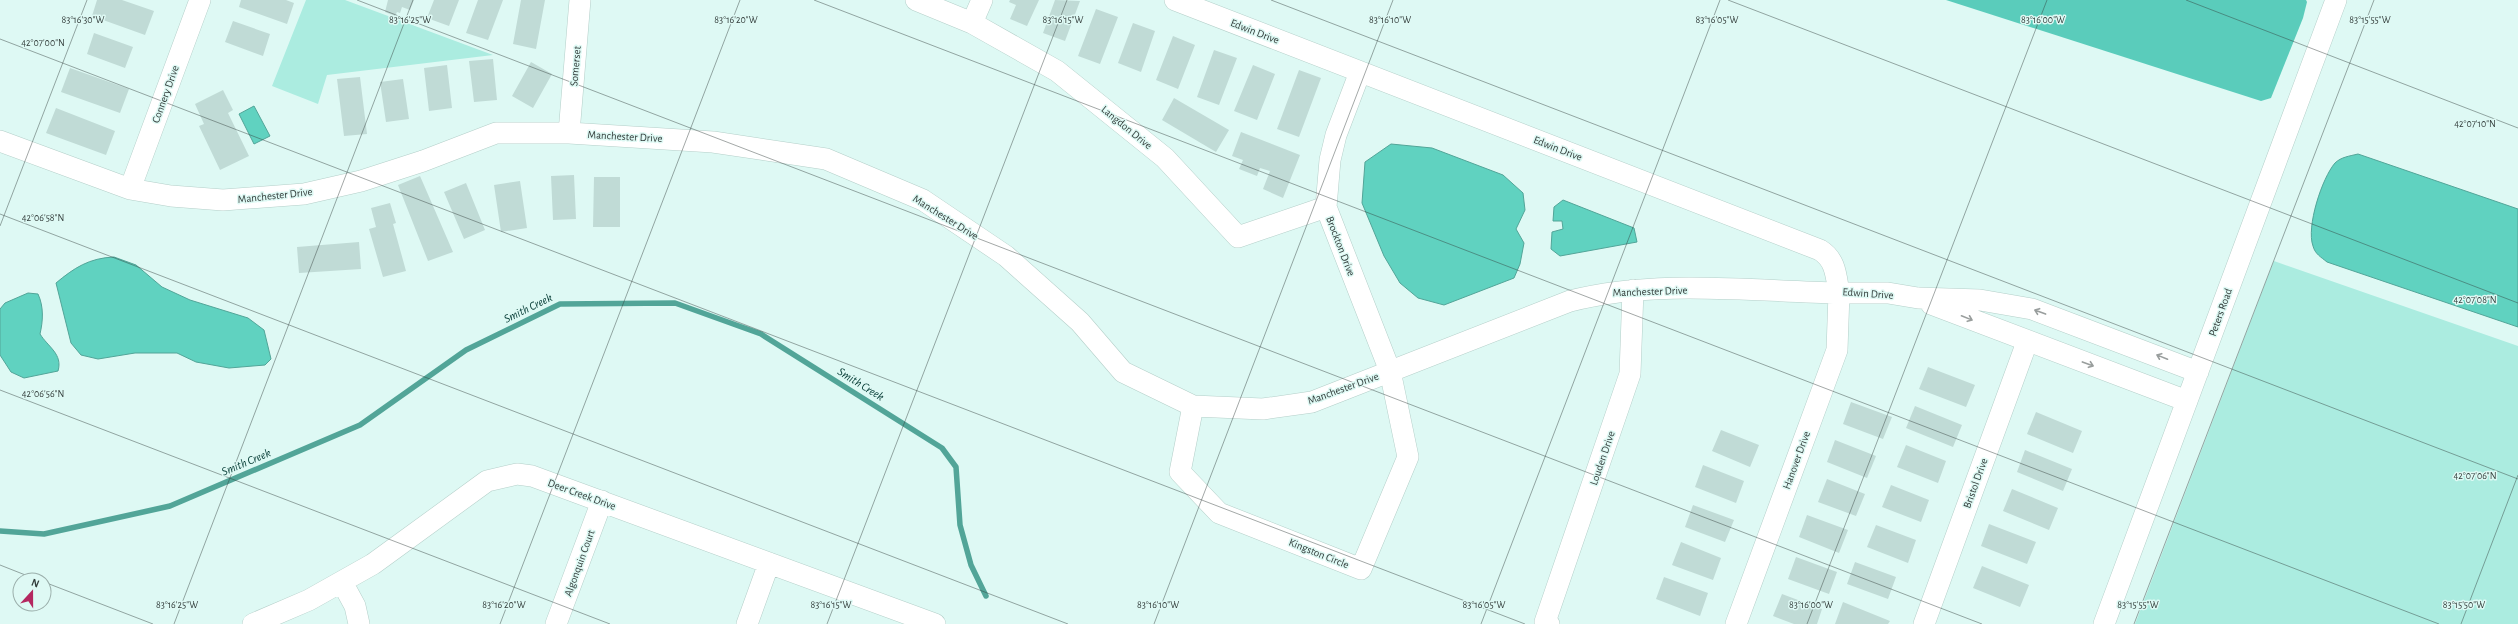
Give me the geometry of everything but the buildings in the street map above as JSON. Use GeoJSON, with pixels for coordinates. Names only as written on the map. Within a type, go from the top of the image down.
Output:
{"type":"FeatureCollection","features":[{"type":"Feature","properties":{"kind":"street","name":"Connery Drive"},"geometry":{"type":"LineString","coordinates":[[130,189],[200,0]]}},
{"type":"Feature","properties":{"kind":"street","name":"Somerset"},"geometry":{"type":"LineString","coordinates":[[569,133],[580,0]]}},
{"type":"Feature","properties":{"kind":"street","name":"Langdon Drive"},"geometry":{"type":"LineString","coordinates":[[916,0],[972,23],[1057,71],[1165,158],[1238,237],[1326,207]]}},
{"type":"Feature","properties":{"kind":"street"},"geometry":{"type":"LineString","coordinates":[[972,23],[982,0]]}},
{"type":"Feature","properties":{"kind":"street","name":"Edwin Drive"},"geometry":{"type":"LineString","coordinates":[[1175,0],[1820,250],[1834,264],[1839,293],[1888,293],[1918,298],[1980,300],[2032,309],[2198,372]]}},
{"type":"Feature","properties":{"kind":"street","name":"Peters Road"},"geometry":{"type":"LineString","coordinates":[[2104,624],[2336,0]]}},
{"type":"Feature","properties":{"kind":"street","name":"Brockton Drive"},"geometry":{"type":"LineString","coordinates":[[1360,72],[1336,134],[1330,160],[1326,207],[1390,371]]}},
{"type":"Feature","properties":{"kind":"street","name":"Manchester Drive"},"geometry":{"type":"LineString","coordinates":[[0,141],[130,189],[171,196],[223,200],[304,194],[361,181],[423,161],[496,133],[569,133],[713,142],[826,159],[923,200],[1006,256],[1080,322],[1124,372],[1193,406],[1263,409],[1312,402],[1570,302],[1600,294],[1660,288],[1839,293]]}},
{"type":"Feature","properties":{"kind":"street","name":"Louden Drive"},"geometry":{"type":"LineString","coordinates":[[1547,623],[1629,380],[1632,356],[1633,290]]}},
{"type":"Feature","properties":{"kind":"street","name":"Hanover Drive"},"geometry":{"type":"LineString","coordinates":[[1736,624],[1837,350],[1839,293]]}},
{"type":"Feature","properties":{"kind":"street","name":"Edwin Drive"},"geometry":{"type":"LineString","coordinates":[[1918,298],[2026,342],[2187,402]]}},
{"type":"Feature","properties":{"kind":"street","name":"Bristol Drive"},"geometry":{"type":"LineString","coordinates":[[1924,624],[2026,342]]}},
{"type":"Feature","properties":{"kind":"street","name":"Kingston Circle"},"geometry":{"type":"LineString","coordinates":[[1193,406],[1180,472],[1219,513],[1361,569],[1408,457],[1390,371]]}},
{"type":"Feature","properties":{"kind":"street","name":"Deer Creek Drive"},"geometry":{"type":"LineString","coordinates":[[253,624],[308,600],[342,582],[396,549],[477,486],[499,476],[517,474],[532,476],[602,501],[935,624]]}},
{"type":"Feature","properties":{"kind":"street","name":"Algonquin Court"},"geometry":{"type":"LineString","coordinates":[[556,624],[602,501]]}},
{"type":"Feature","properties":{"kind":"street"},"geometry":{"type":"LineString","coordinates":[[747,624],[769,563]]}},
{"type":"Feature","properties":{"kind":"street"},"geometry":{"type":"LineString","coordinates":[[342,582],[355,606],[359,624]]}},
{"type":"Feature","properties":{"kind":"shaded area"},"geometry":{"type":"Polygon","coordinates":[[[306,0],[345,0],[493,55],[327,75],[318,104],[272,86],[306,0]]]}},
{"type":"Feature","properties":{"kind":"shaded area"},"geometry":{"type":"Polygon","coordinates":[[[1946,0],[2306,0],[2307,2],[2303,18],[2271,98],[2261,101],[1946,0]]]}},
{"type":"Feature","properties":{"kind":"shaded area"},"geometry":{"type":"Polygon","coordinates":[[[254,106],[270,136],[254,144],[239,114],[254,106]]]}},
{"type":"Feature","properties":{"kind":"shaded area"},"geometry":{"type":"Polygon","coordinates":[[[1391,144],[1432,148],[1503,175],[1523,193],[1525,210],[1516,229],[1524,243],[1520,264],[1514,278],[1444,305],[1418,298],[1400,283],[1384,256],[1362,203],[1365,162],[1391,144]]]}},
{"type":"Feature","properties":{"kind":"shaded area"},"geometry":{"type":"Polygon","coordinates":[[[2358,154],[2518,209],[2518,327],[2327,262],[2320,257],[2314,249],[2311,238],[2313,215],[2320,191],[2330,170],[2337,161],[2358,154]]]}},
{"type":"Feature","properties":{"kind":"shaded area"},"geometry":{"type":"Polygon","coordinates":[[[1563,200],[1634,228],[1637,242],[1560,256],[1551,249],[1552,232],[1563,229],[1562,221],[1553,221],[1554,207],[1563,200]]]}},
{"type":"Feature","properties":{"kind":"shaded area"},"geometry":{"type":"Polygon","coordinates":[[[114,257],[136,265],[162,287],[190,300],[248,318],[264,330],[271,359],[265,365],[229,368],[196,362],[177,353],[135,353],[98,359],[81,355],[71,343],[56,283],[82,265],[97,259],[114,257]]]}},
{"type":"Feature","properties":{"kind":"shaded area"},"geometry":{"type":"Polygon","coordinates":[[[2274,261],[2518,346],[2518,624],[2135,624],[2274,261]]]}},
{"type":"Feature","properties":{"kind":"shaded area"},"geometry":{"type":"Polygon","coordinates":[[[28,293],[38,294],[42,314],[40,334],[57,355],[59,365],[58,371],[24,378],[11,372],[0,355],[0,309],[5,303],[28,293]]]}},
{"type":"Feature","properties":{"kind":"waterway","name":"Smith Creek"},"geometry":{"type":"LineString","coordinates":[[0,531],[44,534],[170,506],[360,425],[466,350],[560,304],[675,303],[761,334],[942,448],[956,467],[960,525],[971,565],[986,596]]}}]}
